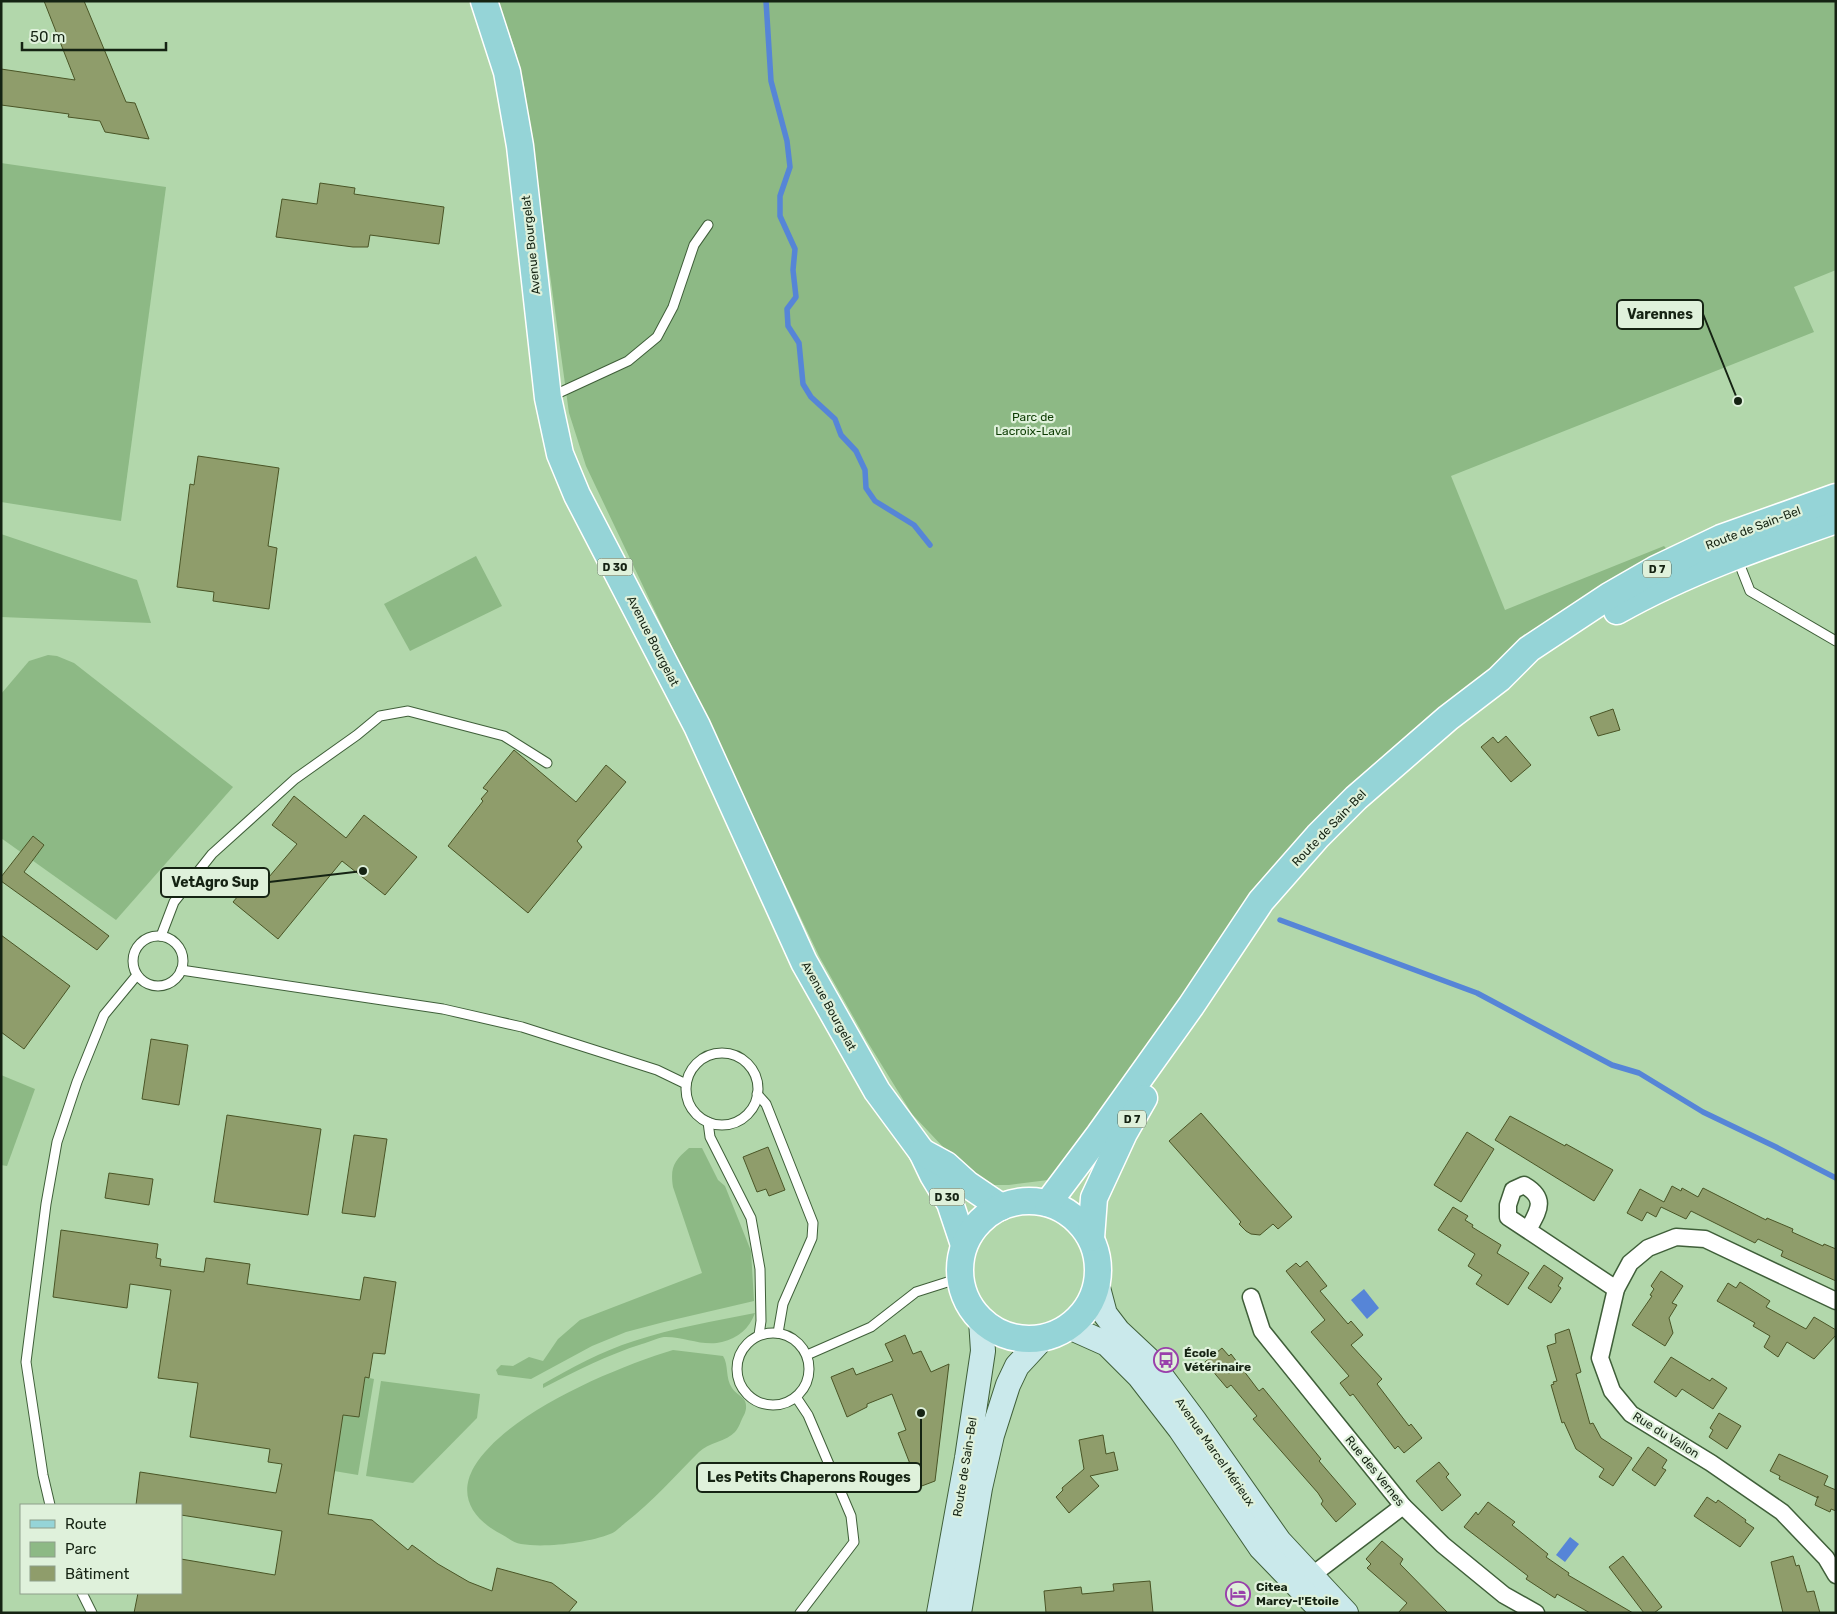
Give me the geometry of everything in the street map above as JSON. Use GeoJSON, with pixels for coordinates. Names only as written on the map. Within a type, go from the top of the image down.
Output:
{"type":"FeatureCollection","features":[{"type":"Feature","properties":{"kind":"main road","name":"Avenue Bourgelat"},"geometry":{"type":"LineString","coordinates":[[484,1],[507,72],[520,146],[548,398],[560,454],[577,495],[697,726],[804,962],[877,1091],[922,1152],[933,1175],[950,1202],[964,1245]]}},
{"type":"Feature","properties":{"kind":"main road","name":"Route de Sain-Bel"},"geometry":{"type":"LineString","coordinates":[[1048,1203],[1100,1135],[1191,1006],[1255,909],[1318,836],[1356,798],[1448,718],[1499,679],[1530,649],[1609,596],[1656,570],[1722,538],[1836,497]]}},
{"type":"Feature","properties":{"kind":"main road","name":"Route de Sain-Bel"},"geometry":{"type":"LineString","coordinates":[[1499,679],[1540,658],[1582,630],[1625,606],[1736,555],[1836,520]]}},
{"type":"Feature","properties":{"kind":"main road","name":"Route de Sain-Bel"},"geometry":{"type":"LineString","coordinates":[[1091,1238],[1094,1198],[1124,1134],[1166,1059],[1191,1006]]}},
{"type":"Feature","properties":{"kind":"main road","name":"Avenue Bourgelat"},"geometry":{"type":"LineString","coordinates":[[922,1152],[946,1165],[967,1184],[1001,1206]]}},
{"type":"Feature","properties":{"kind":"main road"},"geometry":{"type":"LineString","coordinates":[[1019,1201],[1048,1203],[1065,1211],[1080,1223],[1091,1238],[1098,1260],[1097,1284],[1092,1301],[1082,1315],[1069,1327],[1042,1339],[1020,1339],[999,1333],[981,1320],[967,1301],[960,1278],[960,1262],[964,1245],[973,1229],[986,1216],[1001,1206],[1019,1201]]}},
{"type":"Feature","properties":{"kind":"main road","name":"Avenue Marcel Mérieux"},"geometry":{"type":"LineString","coordinates":[[1097,1284],[1105,1314],[1118,1331],[1150,1361],[1279,1541],[1346,1613]]}},
{"type":"Feature","properties":{"kind":"main road","name":"Route de Sain-Bel"},"geometry":{"type":"LineString","coordinates":[[939,1613],[967,1458],[983,1351],[981,1320]]}},
{"type":"Feature","properties":{"kind":"main road","name":"Avenue Marcel Mérieux"},"geometry":{"type":"LineString","coordinates":[[1069,1327],[1107,1344],[1139,1376],[1180,1429],[1261,1548],[1324,1613]]}},
{"type":"Feature","properties":{"kind":"main road","name":"Route de Sain-Bel"},"geometry":{"type":"LineString","coordinates":[[959,1613],[980,1488],[992,1435],[1008,1385],[1017,1366],[1042,1339]]}},
{"type":"Feature","properties":{"kind":"street"},"geometry":{"type":"LineString","coordinates":[[1528,1230],[1616,1289]]}},
{"type":"Feature","properties":{"kind":"street","name":"Rue du Vallon"},"geometry":{"type":"LineString","coordinates":[[1836,1301],[1705,1239],[1676,1237],[1648,1248],[1630,1263],[1616,1289],[1600,1358],[1612,1391],[1631,1414],[1711,1463],[1782,1512],[1826,1558],[1836,1575]]}},
{"type":"Feature","properties":{"kind":"street","name":"Rue des Vernes"},"geometry":{"type":"LineString","coordinates":[[1252,1297],[1262,1332],[1403,1506],[1443,1545],[1504,1595],[1536,1613]]}},
{"type":"Feature","properties":{"kind":"street"},"geometry":{"type":"LineString","coordinates":[[1311,1576],[1403,1506]]}},
{"type":"Feature","properties":{"kind":"lane"},"geometry":{"type":"LineString","coordinates":[[548,398],[628,361],[657,337],[673,307],[694,245],[708,225]]}},
{"type":"Feature","properties":{"kind":"lane"},"geometry":{"type":"LineString","coordinates":[[1736,555],[1750,591],[1836,640]]}},
{"type":"Feature","properties":{"kind":"lane"},"geometry":{"type":"LineString","coordinates":[[161,936],[174,902],[212,854],[295,779],[357,735],[380,716],[408,711],[504,736],[547,763]]}},
{"type":"Feature","properties":{"kind":"lane"},"geometry":{"type":"LineString","coordinates":[[153,936],[161,936],[175,942],[180,948],[183,963],[181,970],[171,982],[164,985],[149,984],[137,975],[133,967],[134,951],[139,944],[153,936]]}},
{"type":"Feature","properties":{"kind":"lane"},"geometry":{"type":"LineString","coordinates":[[181,970],[443,1009],[531,1030],[657,1070],[686,1084]]}},
{"type":"Feature","properties":{"kind":"lane"},"geometry":{"type":"LineString","coordinates":[[50,1504],[43,1475],[26,1362],[46,1204],[57,1142],[104,1015],[137,975]]}},
{"type":"Feature","properties":{"kind":"lane"},"geometry":{"type":"LineString","coordinates":[[720,1053],[733,1054],[744,1060],[752,1070],[757,1081],[757,1094],[754,1104],[748,1113],[739,1120],[724,1124],[708,1122],[698,1116],[690,1106],[686,1095],[686,1084],[690,1072],[698,1062],[708,1055],[720,1053]]}},
{"type":"Feature","properties":{"kind":"lane"},"geometry":{"type":"LineString","coordinates":[[757,1094],[766,1104],[813,1223],[812,1238],[783,1304],[778,1333]]}},
{"type":"Feature","properties":{"kind":"lane"},"geometry":{"type":"LineString","coordinates":[[708,1122],[710,1137],[751,1218],[760,1269],[760,1335]]}},
{"type":"Feature","properties":{"kind":"lane"},"geometry":{"type":"LineString","coordinates":[[807,1355],[871,1327],[916,1292],[960,1278]]}},
{"type":"Feature","properties":{"kind":"lane"},"geometry":{"type":"LineString","coordinates":[[769,1332],[778,1333],[787,1335],[795,1340],[807,1355],[810,1366],[804,1388],[796,1397],[782,1404],[767,1405],[757,1402],[748,1396],[738,1376],[737,1365],[744,1346],[760,1335],[769,1332]]}},
{"type":"Feature","properties":{"kind":"lane"},"geometry":{"type":"LineString","coordinates":[[796,1397],[808,1415],[852,1516],[854,1542],[800,1613]]}},
{"type":"Feature","properties":{"kind":"lane"},"geometry":{"type":"LineString","coordinates":[[82,1594],[92,1613]]}},
{"type":"Feature","properties":{"kind":"green space","name":"Parc de Lacroix-Laval"},"geometry":{"type":"Polygon","coordinates":[[[498,1],[1836,1],[1836,270],[1794,287],[1814,332],[1451,476],[1505,610],[1664,546],[1672,555],[1545,628],[1475,681],[1365,773],[1181,1001],[1091,1127],[1048,1180],[1009,1185],[989,1185],[961,1166],[912,1114],[867,1041],[819,956],[586,466],[569,413],[524,85],[515,49],[498,1]]]}},
{"type":"Feature","properties":{"kind":"green space"},"geometry":{"type":"Polygon","coordinates":[[[1,163],[166,187],[121,521],[1,502],[1,163]]]}},
{"type":"Feature","properties":{"kind":"green space"},"geometry":{"type":"Polygon","coordinates":[[[1,534],[137,580],[151,623],[1,617],[1,534]]]}},
{"type":"Feature","properties":{"kind":"green space"},"geometry":{"type":"Polygon","coordinates":[[[476,556],[502,606],[410,651],[384,604],[476,556]]]}},
{"type":"Feature","properties":{"kind":"green space"},"geometry":{"type":"Polygon","coordinates":[[[48,655],[57,656],[74,663],[233,787],[116,920],[1,838],[1,694],[29,661],[48,655]]]}},
{"type":"Feature","properties":{"kind":"green space"},"geometry":{"type":"Polygon","coordinates":[[[1,1075],[35,1089],[7,1166],[1,1165],[1,1075]]]}},
{"type":"Feature","properties":{"kind":"green space"},"geometry":{"type":"Polygon","coordinates":[[[689,1148],[702,1148],[718,1180],[725,1186],[751,1251],[754,1301],[626,1332],[592,1346],[531,1379],[498,1375],[496,1370],[501,1365],[513,1366],[529,1357],[543,1361],[558,1339],[580,1320],[702,1273],[672,1180],[674,1165],[689,1148]]]}},
{"type":"Feature","properties":{"kind":"green space"},"geometry":{"type":"Polygon","coordinates":[[[755,1313],[746,1328],[728,1340],[708,1343],[664,1337],[604,1358],[543,1388],[543,1384],[565,1372],[622,1345],[649,1336],[755,1313]]]}},
{"type":"Feature","properties":{"kind":"green space"},"geometry":{"type":"Polygon","coordinates":[[[673,1350],[723,1356],[730,1384],[733,1390],[744,1399],[746,1405],[739,1426],[732,1435],[707,1446],[699,1452],[635,1515],[614,1532],[601,1537],[553,1545],[521,1544],[491,1528],[476,1515],[468,1498],[469,1478],[474,1467],[489,1447],[510,1428],[563,1395],[622,1368],[673,1350]]]}},
{"type":"Feature","properties":{"kind":"green space"},"geometry":{"type":"Polygon","coordinates":[[[365,1377],[374,1379],[358,1475],[334,1471],[343,1415],[359,1417],[365,1377]]]}},
{"type":"Feature","properties":{"kind":"green space"},"geometry":{"type":"Polygon","coordinates":[[[381,1381],[480,1394],[477,1418],[413,1483],[366,1476],[381,1381]]]}},
{"type":"Feature","properties":{"kind":"water"},"geometry":{"type":"Polygon","coordinates":[[[1364,1289],[1379,1308],[1367,1319],[1351,1300],[1364,1289]]]}},
{"type":"Feature","properties":{"kind":"water"},"geometry":{"type":"Polygon","coordinates":[[[1570,1537],[1579,1544],[1565,1562],[1556,1555],[1570,1537]]]}},
{"type":"Feature","properties":{"kind":"building"},"geometry":{"type":"Polygon","coordinates":[[[44,1],[84,1],[126,102],[135,103],[149,139],[105,132],[100,121],[68,117],[69,114],[1,105],[1,69],[75,80],[44,1]]]}},
{"type":"Feature","properties":{"kind":"building"},"geometry":{"type":"Polygon","coordinates":[[[320,183],[355,188],[354,194],[444,207],[439,244],[370,235],[368,247],[353,247],[276,237],[282,199],[317,204],[320,183]]]}},
{"type":"Feature","properties":{"kind":"building"},"geometry":{"type":"Polygon","coordinates":[[[198,456],[279,468],[268,546],[277,548],[269,609],[213,601],[214,592],[177,587],[190,484],[194,485],[198,456]]]}},
{"type":"Feature","properties":{"kind":"building"},"geometry":{"type":"Polygon","coordinates":[[[1613,709],[1620,730],[1598,736],[1590,717],[1613,709]]]}},
{"type":"Feature","properties":{"kind":"building"},"geometry":{"type":"Polygon","coordinates":[[[1506,736],[1531,765],[1511,782],[1481,747],[1493,737],[1498,743],[1506,736]]]}},
{"type":"Feature","properties":{"kind":"building"},"geometry":{"type":"Polygon","coordinates":[[[514,750],[576,802],[606,765],[626,782],[577,841],[582,847],[528,913],[448,846],[483,801],[481,799],[488,791],[483,788],[514,750]]]}},
{"type":"Feature","properties":{"kind":"building"},"geometry":{"type":"Polygon","coordinates":[[[294,796],[346,838],[364,815],[417,857],[385,895],[342,861],[278,939],[233,902],[254,877],[263,884],[297,844],[272,825],[294,796]]]}},
{"type":"Feature","properties":{"kind":"building"},"geometry":{"type":"Polygon","coordinates":[[[33,836],[44,845],[24,872],[109,936],[97,950],[1,881],[1,877],[33,836]]]}},
{"type":"Feature","properties":{"kind":"building"},"geometry":{"type":"Polygon","coordinates":[[[1,935],[70,986],[24,1049],[1,1032],[1,935]]]}},
{"type":"Feature","properties":{"kind":"building"},"geometry":{"type":"Polygon","coordinates":[[[151,1039],[188,1045],[179,1105],[142,1099],[151,1039]]]}},
{"type":"Feature","properties":{"kind":"building"},"geometry":{"type":"Polygon","coordinates":[[[1201,1113],[1292,1217],[1278,1229],[1273,1224],[1260,1235],[1251,1234],[1246,1231],[1239,1224],[1241,1222],[1169,1141],[1201,1113]]]}},
{"type":"Feature","properties":{"kind":"building"},"geometry":{"type":"Polygon","coordinates":[[[227,1115],[321,1129],[308,1215],[214,1202],[227,1115]]]}},
{"type":"Feature","properties":{"kind":"building"},"geometry":{"type":"Polygon","coordinates":[[[1510,1116],[1613,1170],[1594,1201],[1495,1140],[1510,1116]]]}},
{"type":"Feature","properties":{"kind":"building"},"geometry":{"type":"Polygon","coordinates":[[[1467,1132],[1494,1149],[1461,1202],[1434,1185],[1467,1132]]]}},
{"type":"Feature","properties":{"kind":"building"},"geometry":{"type":"Polygon","coordinates":[[[354,1135],[387,1139],[375,1217],[342,1213],[354,1135]]]}},
{"type":"Feature","properties":{"kind":"building"},"geometry":{"type":"Polygon","coordinates":[[[768,1147],[785,1190],[769,1196],[766,1189],[757,1192],[743,1157],[768,1147]]]}},
{"type":"Feature","properties":{"kind":"building"},"geometry":{"type":"Polygon","coordinates":[[[109,1173],[153,1179],[149,1205],[105,1198],[109,1173]]]}},
{"type":"Feature","properties":{"kind":"building"},"geometry":{"type":"Polygon","coordinates":[[[1672,1186],[1681,1191],[1682,1188],[1698,1197],[1703,1188],[1766,1220],[1767,1218],[1793,1229],[1792,1232],[1823,1246],[1824,1244],[1836,1249],[1836,1281],[1781,1256],[1783,1251],[1758,1239],[1755,1243],[1691,1211],[1686,1219],[1661,1207],[1656,1217],[1647,1212],[1642,1221],[1627,1213],[1640,1189],[1664,1202],[1672,1186]]]}},
{"type":"Feature","properties":{"kind":"building"},"geometry":{"type":"Polygon","coordinates":[[[1453,1207],[1468,1216],[1465,1220],[1473,1225],[1472,1227],[1501,1245],[1497,1253],[1529,1273],[1508,1305],[1476,1284],[1482,1275],[1468,1266],[1475,1254],[1438,1230],[1453,1207]]]}},
{"type":"Feature","properties":{"kind":"building"},"geometry":{"type":"Polygon","coordinates":[[[61,1230],[158,1244],[156,1258],[161,1259],[160,1266],[204,1272],[206,1258],[250,1264],[247,1284],[360,1300],[364,1277],[396,1282],[385,1354],[373,1353],[369,1378],[365,1377],[359,1417],[343,1415],[328,1514],[372,1520],[408,1550],[412,1545],[438,1564],[469,1582],[492,1591],[497,1568],[552,1583],[577,1602],[568,1613],[134,1613],[138,1594],[182,1594],[182,1559],[275,1575],[282,1531],[182,1515],[182,1504],[136,1504],[140,1472],[276,1493],[282,1464],[268,1462],[270,1449],[190,1437],[198,1383],[158,1378],[171,1290],[130,1284],[127,1308],[53,1297],[61,1230]]]}},
{"type":"Feature","properties":{"kind":"building"},"geometry":{"type":"Polygon","coordinates":[[[1307,1261],[1327,1286],[1320,1291],[1348,1324],[1351,1321],[1363,1335],[1351,1345],[1382,1379],[1377,1384],[1409,1426],[1411,1424],[1422,1438],[1404,1453],[1398,1446],[1395,1449],[1353,1394],[1350,1396],[1340,1383],[1349,1376],[1311,1332],[1325,1320],[1286,1271],[1296,1263],[1300,1267],[1307,1261]]]}},
{"type":"Feature","properties":{"kind":"building"},"geometry":{"type":"Polygon","coordinates":[[[1544,1265],[1563,1278],[1558,1286],[1561,1288],[1551,1303],[1528,1288],[1544,1265]]]}},
{"type":"Feature","properties":{"kind":"building"},"geometry":{"type":"Polygon","coordinates":[[[1661,1271],[1683,1286],[1672,1303],[1677,1305],[1669,1318],[1673,1333],[1665,1346],[1632,1325],[1652,1296],[1650,1295],[1654,1289],[1651,1286],[1661,1271]]]}},
{"type":"Feature","properties":{"kind":"building"},"geometry":{"type":"Polygon","coordinates":[[[1740,1282],[1770,1301],[1766,1307],[1806,1329],[1814,1317],[1836,1330],[1836,1335],[1814,1359],[1787,1342],[1778,1357],[1764,1347],[1770,1336],[1753,1326],[1755,1323],[1717,1301],[1728,1283],[1736,1288],[1740,1282]]]}},
{"type":"Feature","properties":{"kind":"building"},"geometry":{"type":"Polygon","coordinates":[[[1569,1329],[1581,1372],[1576,1374],[1590,1424],[1593,1423],[1601,1438],[1632,1458],[1613,1486],[1599,1477],[1604,1469],[1576,1449],[1564,1422],[1562,1423],[1551,1385],[1557,1381],[1547,1346],[1556,1343],[1555,1334],[1569,1329]]]}},
{"type":"Feature","properties":{"kind":"building"},"geometry":{"type":"Polygon","coordinates":[[[905,1335],[913,1354],[921,1351],[931,1372],[949,1364],[935,1481],[919,1487],[898,1433],[906,1430],[892,1394],[867,1404],[867,1407],[847,1417],[831,1377],[853,1368],[856,1375],[893,1361],[885,1344],[905,1335]]]}},
{"type":"Feature","properties":{"kind":"building"},"geometry":{"type":"Polygon","coordinates":[[[1222,1348],[1229,1356],[1231,1354],[1259,1391],[1263,1388],[1321,1459],[1319,1461],[1356,1504],[1336,1522],[1321,1504],[1323,1501],[1318,1493],[1253,1419],[1257,1416],[1231,1385],[1227,1388],[1205,1362],[1222,1348]]]}},
{"type":"Feature","properties":{"kind":"building"},"geometry":{"type":"Polygon","coordinates":[[[1671,1357],[1710,1381],[1712,1378],[1727,1388],[1713,1409],[1682,1389],[1676,1397],[1654,1382],[1671,1357]]]}},
{"type":"Feature","properties":{"kind":"building"},"geometry":{"type":"Polygon","coordinates":[[[1719,1413],[1741,1426],[1727,1449],[1709,1437],[1713,1430],[1710,1428],[1719,1413]]]}},
{"type":"Feature","properties":{"kind":"building"},"geometry":{"type":"Polygon","coordinates":[[[1103,1435],[1106,1454],[1114,1452],[1118,1470],[1090,1476],[1099,1486],[1069,1513],[1056,1497],[1063,1490],[1062,1488],[1084,1469],[1079,1440],[1103,1435]]]}},
{"type":"Feature","properties":{"kind":"building"},"geometry":{"type":"Polygon","coordinates":[[[1648,1447],[1667,1460],[1662,1468],[1666,1470],[1655,1486],[1632,1470],[1648,1447]]]}},
{"type":"Feature","properties":{"kind":"building"},"geometry":{"type":"Polygon","coordinates":[[[1779,1454],[1828,1476],[1824,1485],[1836,1490],[1836,1511],[1831,1509],[1830,1512],[1815,1505],[1817,1498],[1779,1479],[1780,1476],[1770,1471],[1779,1454]]]}},
{"type":"Feature","properties":{"kind":"building"},"geometry":{"type":"Polygon","coordinates":[[[1439,1462],[1449,1474],[1446,1477],[1461,1495],[1442,1511],[1416,1481],[1439,1462]]]}},
{"type":"Feature","properties":{"kind":"building"},"geometry":{"type":"Polygon","coordinates":[[[1707,1497],[1716,1503],[1718,1500],[1754,1528],[1740,1547],[1694,1516],[1707,1497]]]}},
{"type":"Feature","properties":{"kind":"building"},"geometry":{"type":"Polygon","coordinates":[[[1488,1502],[1515,1522],[1512,1525],[1548,1554],[1546,1557],[1569,1573],[1568,1575],[1633,1613],[1590,1613],[1557,1594],[1555,1598],[1526,1579],[1528,1576],[1464,1527],[1476,1512],[1478,1515],[1488,1502]]]}},
{"type":"Feature","properties":{"kind":"building"},"geometry":{"type":"Polygon","coordinates":[[[1382,1541],[1403,1559],[1400,1564],[1448,1613],[1398,1613],[1407,1603],[1367,1568],[1371,1564],[1366,1559],[1382,1541]]]}},
{"type":"Feature","properties":{"kind":"building"},"geometry":{"type":"Polygon","coordinates":[[[1623,1556],[1662,1607],[1654,1613],[1644,1613],[1609,1567],[1623,1556]]]}},
{"type":"Feature","properties":{"kind":"building"},"geometry":{"type":"Polygon","coordinates":[[[1793,1556],[1796,1566],[1799,1565],[1807,1592],[1814,1591],[1820,1613],[1783,1613],[1771,1562],[1793,1556]]]}},
{"type":"Feature","properties":{"kind":"building"},"geometry":{"type":"Polygon","coordinates":[[[1150,1581],[1153,1613],[1046,1613],[1044,1591],[1081,1587],[1082,1594],[1114,1591],[1113,1584],[1150,1581]]]}},
{"type":"Feature","properties":{"kind":"waterway"},"geometry":{"type":"LineString","coordinates":[[766,1],[771,81],[787,141],[790,167],[780,196],[780,216],[795,249],[793,270],[796,297],[787,309],[788,326],[799,343],[803,384],[811,397],[835,419],[841,435],[856,451],[865,470],[866,488],[875,501],[914,525],[930,545]]}},
{"type":"Feature","properties":{"kind":"waterway"},"geometry":{"type":"LineString","coordinates":[[1280,920],[1477,993],[1612,1065],[1639,1073],[1703,1112],[1836,1178]]}},
{"type":"Feature","properties":{"kind":"place","name":"Varennes"},"geometry":{"type":"Point","coordinates":[1738,401]}},
{"type":"Feature","properties":{"kind":"place","name":"VetAgro Sup"},"geometry":{"type":"Point","coordinates":[363,871]}},
{"type":"Feature","properties":{"kind":"place","name":"École Vétérinaire"},"geometry":{"type":"Point","coordinates":[1166,1360]}},
{"type":"Feature","properties":{"kind":"place","name":"Les Petits Chaperons Rouges"},"geometry":{"type":"Point","coordinates":[921,1413]}},
{"type":"Feature","properties":{"kind":"place","name":"Citea Marcy-l'Etoile"},"geometry":{"type":"Point","coordinates":[1238,1594]}}]}
